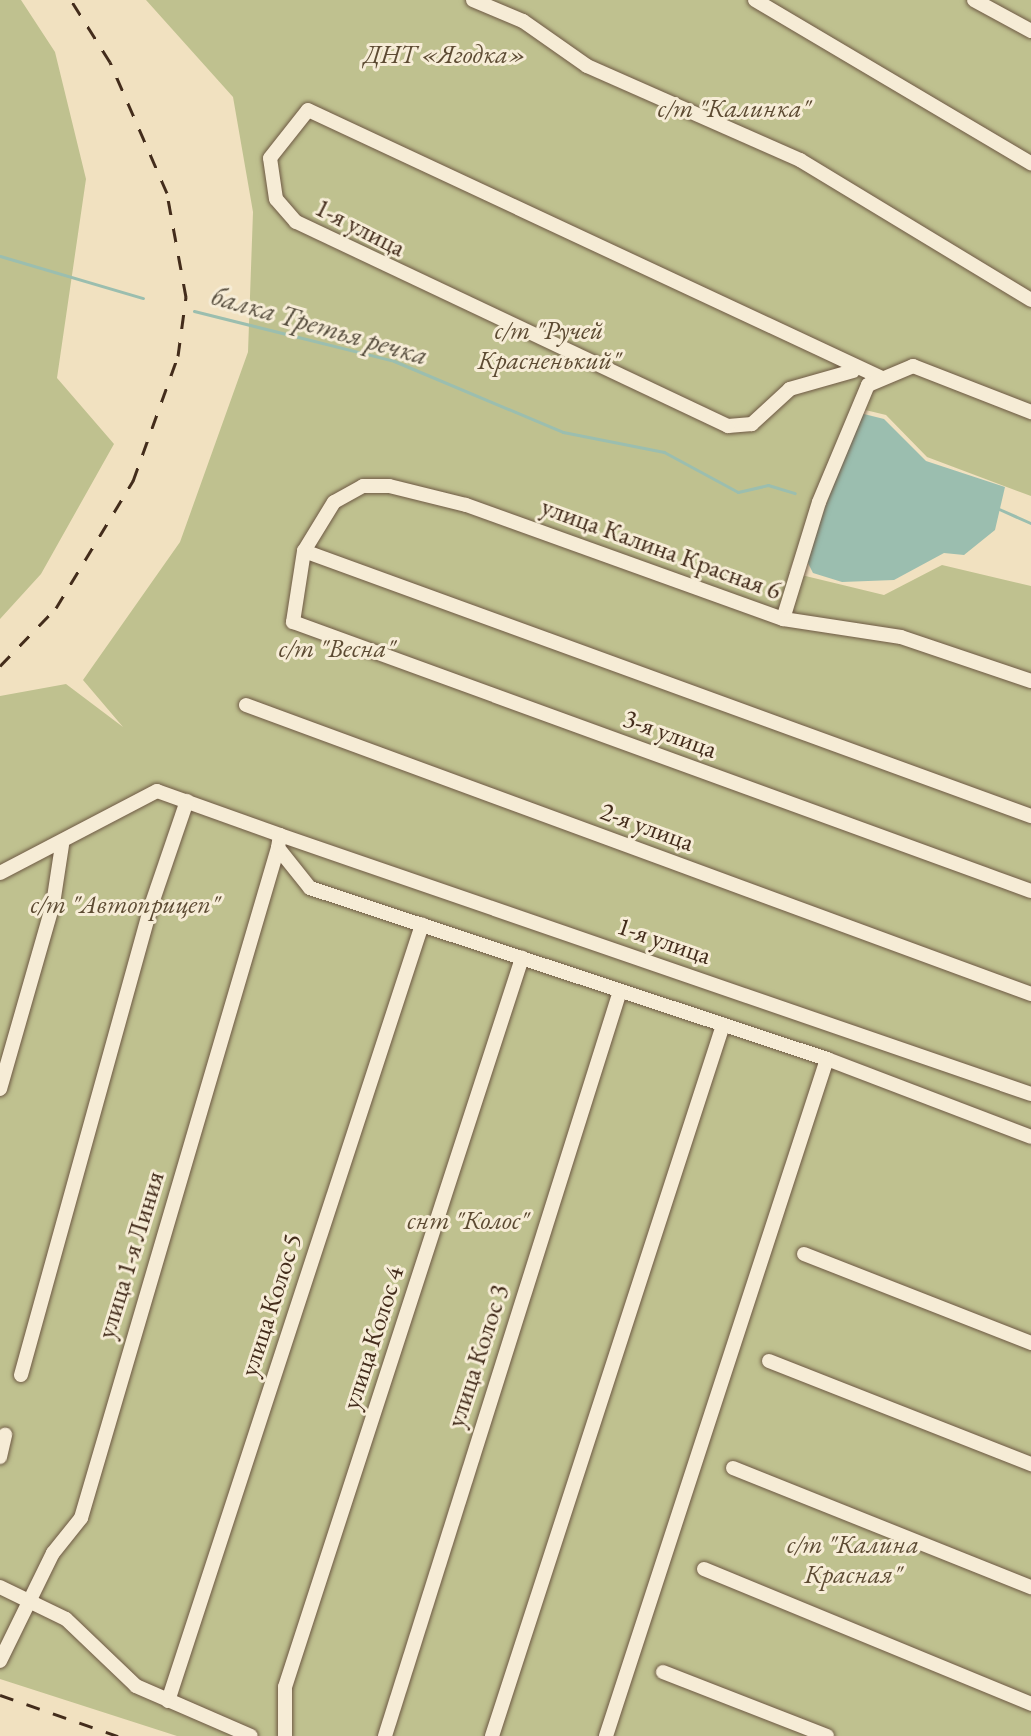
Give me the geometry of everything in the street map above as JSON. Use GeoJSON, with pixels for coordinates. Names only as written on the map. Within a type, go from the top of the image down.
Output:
{"type":"FeatureCollection","features":[{"type":"Feature","properties":{"kind":"street"},"geometry":{"type":"LineString","coordinates":[[473,0],[523,21],[587,66],[800,160],[1031,300]]}},
{"type":"Feature","properties":{"kind":"street"},"geometry":{"type":"LineString","coordinates":[[755,0],[1031,163]]}},
{"type":"Feature","properties":{"kind":"street"},"geometry":{"type":"LineString","coordinates":[[974,0],[1031,31]]}},
{"type":"Feature","properties":{"kind":"street","name":"1-я улица"},"geometry":{"type":"LineString","coordinates":[[853,371],[790,389],[752,424],[728,426],[296,222],[276,199],[270,158],[308,110],[853,371],[882,378]]}},
{"type":"Feature","properties":{"kind":"street"},"geometry":{"type":"LineString","coordinates":[[783,619],[819,502],[868,385],[913,366],[1031,412]]}},
{"type":"Feature","properties":{"kind":"street","name":"улица Калина Красная 6"},"geometry":{"type":"LineString","coordinates":[[304,551],[341,496],[363,486],[389,486],[466,505],[783,619],[901,637],[1031,681]]}},
{"type":"Feature","properties":{"kind":"street"},"geometry":{"type":"LineString","coordinates":[[304,551],[1031,816]]}},
{"type":"Feature","properties":{"kind":"street","name":"3-я улица"},"geometry":{"type":"LineString","coordinates":[[304,551],[293,622],[1031,891]]}},
{"type":"Feature","properties":{"kind":"street","name":"2-я улица"},"geometry":{"type":"LineString","coordinates":[[246,705],[1031,994]]}},
{"type":"Feature","properties":{"kind":"street","name":"1-я улица"},"geometry":{"type":"LineString","coordinates":[[0,873],[62,845],[146,792],[187,801],[279,842],[1031,1094]]}},
{"type":"Feature","properties":{"kind":"street"},"geometry":{"type":"LineString","coordinates":[[21,1375],[151,906],[187,801]]}},
{"type":"Feature","properties":{"kind":"street"},"geometry":{"type":"LineString","coordinates":[[279,842],[310,888],[827,1059],[1031,1137]]}},
{"type":"Feature","properties":{"kind":"street","name":"улица 1-я Линия"},"geometry":{"type":"LineString","coordinates":[[0,1661],[53,1553],[81,1518],[279,842]]}},
{"type":"Feature","properties":{"kind":"street"},"geometry":{"type":"LineString","coordinates":[[0,1089],[53,904],[62,845]]}},
{"type":"Feature","properties":{"kind":"street","name":"улица Колос 5"},"geometry":{"type":"LineString","coordinates":[[168,1701],[422,925]]}},
{"type":"Feature","properties":{"kind":"street","name":"улица Колос 4"},"geometry":{"type":"LineString","coordinates":[[285,1736],[285,1687],[522,958]]}},
{"type":"Feature","properties":{"kind":"street","name":"улица Колос 3"},"geometry":{"type":"LineString","coordinates":[[385,1736],[620,991]]}},
{"type":"Feature","properties":{"kind":"street"},"geometry":{"type":"LineString","coordinates":[[492,1736],[723,1025]]}},
{"type":"Feature","properties":{"kind":"street"},"geometry":{"type":"LineString","coordinates":[[606,1736],[827,1059]]}},
{"type":"Feature","properties":{"kind":"street"},"geometry":{"type":"LineString","coordinates":[[804,1254],[1031,1343]]}},
{"type":"Feature","properties":{"kind":"street"},"geometry":{"type":"LineString","coordinates":[[769,1361],[1031,1464]]}},
{"type":"Feature","properties":{"kind":"street"},"geometry":{"type":"LineString","coordinates":[[0,1457],[5,1435]]}},
{"type":"Feature","properties":{"kind":"street"},"geometry":{"type":"LineString","coordinates":[[733,1468],[1031,1587]]}},
{"type":"Feature","properties":{"kind":"street"},"geometry":{"type":"LineString","coordinates":[[704,1569],[1031,1704]]}},
{"type":"Feature","properties":{"kind":"street"},"geometry":{"type":"LineString","coordinates":[[0,1587],[29,1604],[66,1619],[136,1686],[251,1736]]}},
{"type":"Feature","properties":{"kind":"street"},"geometry":{"type":"LineString","coordinates":[[663,1672],[827,1736]]}},
{"type":"Feature","properties":{"kind":"green space"},"geometry":{"type":"Polygon","coordinates":[[[0,0],[21,0],[55,52],[86,179],[57,378],[114,444],[41,574],[0,619],[0,0]]]}},
{"type":"Feature","properties":{"kind":"green space"},"geometry":{"type":"Polygon","coordinates":[[[146,0],[1031,0],[1031,496],[927,457],[886,415],[853,407],[789,572],[884,595],[942,565],[1031,586],[1031,1736],[177,1736],[0,1679],[0,696],[66,684],[123,727],[83,680],[180,542],[248,352],[253,212],[233,97],[146,0]]]}},
{"type":"Feature","properties":{"kind":"shaded area"},"geometry":{"type":"Polygon","coordinates":[[[860,413],[884,419],[926,461],[1005,487],[995,530],[964,555],[944,553],[894,580],[842,582],[813,573],[806,559],[860,413]]]}},
{"type":"Feature","properties":{"kind":"waterway","name":"балка Третья речка"},"geometry":{"type":"LineString","coordinates":[[0,256],[143,298]]}},
{"type":"Feature","properties":{"kind":"waterway","name":"балка Третья речка"},"geometry":{"type":"LineString","coordinates":[[194,311],[394,361],[563,432],[664,452],[738,492],[768,485],[795,493]]}},
{"type":"Feature","properties":{"kind":"waterway","name":"балка Третья речка"},"geometry":{"type":"LineString","coordinates":[[999,509],[1031,523]]}},
{"type":"Feature","properties":{"kind":"railway"},"geometry":{"type":"LineString","coordinates":[[0,666],[56,608],[133,481],[178,356],[186,297],[167,193],[110,62],[71,0]]}},
{"type":"Feature","properties":{"kind":"railway"},"geometry":{"type":"LineString","coordinates":[[0,1695],[118,1736]]}},
{"type":"Feature","properties":{"kind":"park label","name":"ДНТ «Ягодка»"},"geometry":{"type":"Point","coordinates":[445,55]}},
{"type":"Feature","properties":{"kind":"park label","name":"с/т \"Калинка\""},"geometry":{"type":"Point","coordinates":[734,109]}},
{"type":"Feature","properties":{"kind":"park label","name":"с/т \"Ручей Красненький\""},"geometry":{"type":"Point","coordinates":[549,346]}},
{"type":"Feature","properties":{"kind":"park label","name":"с/т \"Весна\""},"geometry":{"type":"Point","coordinates":[337,649]}},
{"type":"Feature","properties":{"kind":"park label","name":"с/т \"Автоприцеп\""},"geometry":{"type":"Point","coordinates":[125,905]}},
{"type":"Feature","properties":{"kind":"park label","name":"снт \"Колос\""},"geometry":{"type":"Point","coordinates":[468,1221]}},
{"type":"Feature","properties":{"kind":"park label","name":"с/т \"Калина Красная\""},"geometry":{"type":"Point","coordinates":[853,1560]}}]}
